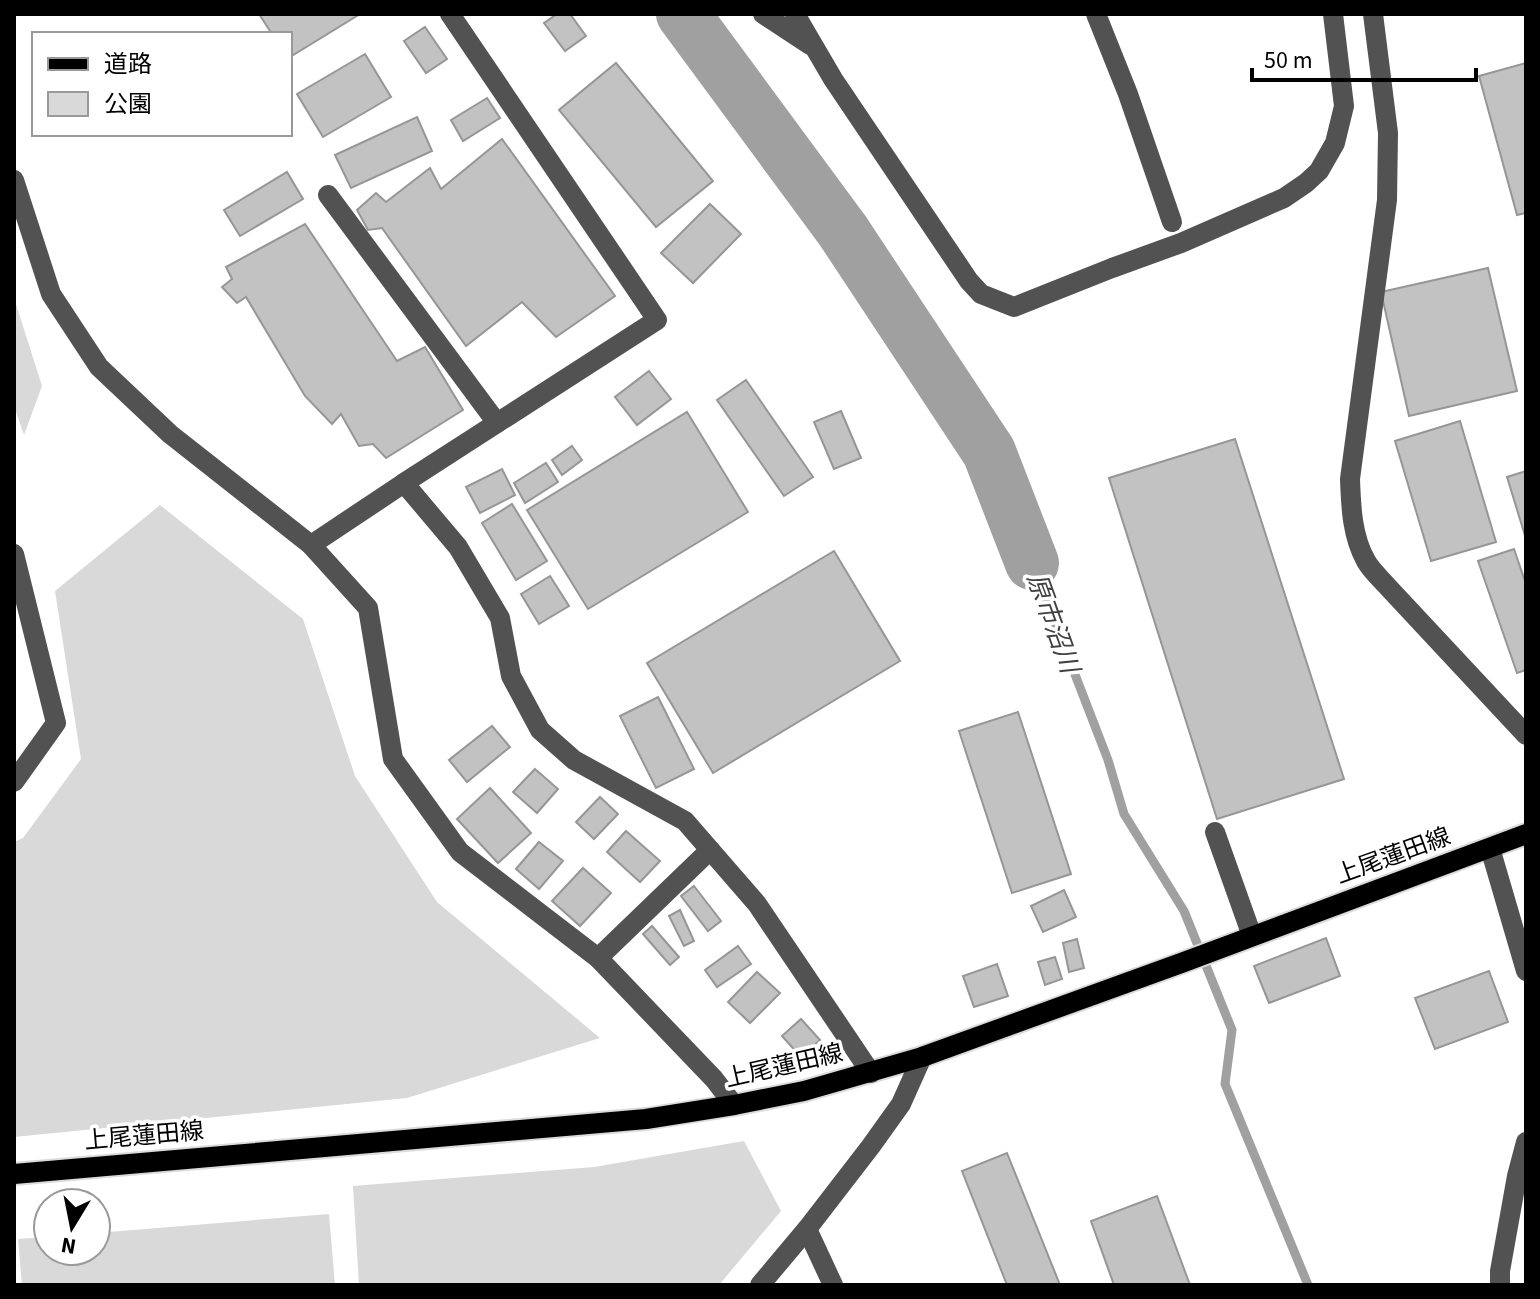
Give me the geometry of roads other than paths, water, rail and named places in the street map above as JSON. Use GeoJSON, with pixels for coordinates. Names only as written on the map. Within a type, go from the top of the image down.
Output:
{"type":"FeatureCollection","features":[{"type":"Feature","properties":{"kind":"main road","name":"上尾蓮田線"},"geometry":{"type":"LineString","coordinates":[[14,1174],[646,1119],[804,1091],[922,1057],[1526,834]]}},
{"type":"Feature","properties":{"kind":"street"},"geometry":{"type":"LineString","coordinates":[[311,545],[657,320],[450,14]]}},
{"type":"Feature","properties":{"kind":"street"},"geometry":{"type":"LineString","coordinates":[[763,14],[815,49]]}},
{"type":"Feature","properties":{"kind":"street"},"geometry":{"type":"LineString","coordinates":[[795,14],[833,79],[969,281],[981,294],[1014,307],[1181,243],[1284,198],[1306,183],[1319,171],[1335,143],[1344,106],[1333,14]]}},
{"type":"Feature","properties":{"kind":"street"},"geometry":{"type":"LineString","coordinates":[[1096,14],[1128,94],[1172,222]]}},
{"type":"Feature","properties":{"kind":"street"},"geometry":{"type":"LineString","coordinates":[[1373,14],[1388,133],[1387,200],[1350,479],[1356,537],[1367,563],[1526,735]]}},
{"type":"Feature","properties":{"kind":"street"},"geometry":{"type":"LineString","coordinates":[[14,180],[51,294],[99,367],[170,434],[311,545],[368,608],[393,759],[460,852],[598,958],[714,1079],[734,1105]]}},
{"type":"Feature","properties":{"kind":"street"},"geometry":{"type":"LineString","coordinates":[[328,195],[497,423]]}},
{"type":"Feature","properties":{"kind":"street"},"geometry":{"type":"LineString","coordinates":[[404,483],[458,547],[500,618],[511,676],[540,730],[574,760],[685,821],[757,904],[871,1073]]}},
{"type":"Feature","properties":{"kind":"street"},"geometry":{"type":"LineString","coordinates":[[14,554],[56,723],[14,782]]}},
{"type":"Feature","properties":{"kind":"street"},"geometry":{"type":"LineString","coordinates":[[1215,832],[1252,936]]}},
{"type":"Feature","properties":{"kind":"street"},"geometry":{"type":"LineString","coordinates":[[1490,848],[1526,971]]}},
{"type":"Feature","properties":{"kind":"street"},"geometry":{"type":"LineString","coordinates":[[598,958],[710,850]]}},
{"type":"Feature","properties":{"kind":"street"},"geometry":{"type":"LineString","coordinates":[[760,1285],[807,1229],[901,1104],[922,1057]]}},
{"type":"Feature","properties":{"kind":"street"},"geometry":{"type":"LineString","coordinates":[[1500,1285],[1517,1176],[1526,1142]]}},
{"type":"Feature","properties":{"kind":"street"},"geometry":{"type":"LineString","coordinates":[[807,1229],[833,1285]]}},
{"type":"Feature","properties":{"kind":"waterway","name":"原市沼川"},"geometry":{"type":"LineString","coordinates":[[683,14],[843,231],[989,452],[1032,563]]}},
{"type":"Feature","properties":{"kind":"waterway","name":"原市沼川"},"geometry":{"type":"LineString","coordinates":[[1032,563],[1108,760],[1124,814],[1184,911],[1232,1030],[1225,1084],[1308,1285]]}}]}
